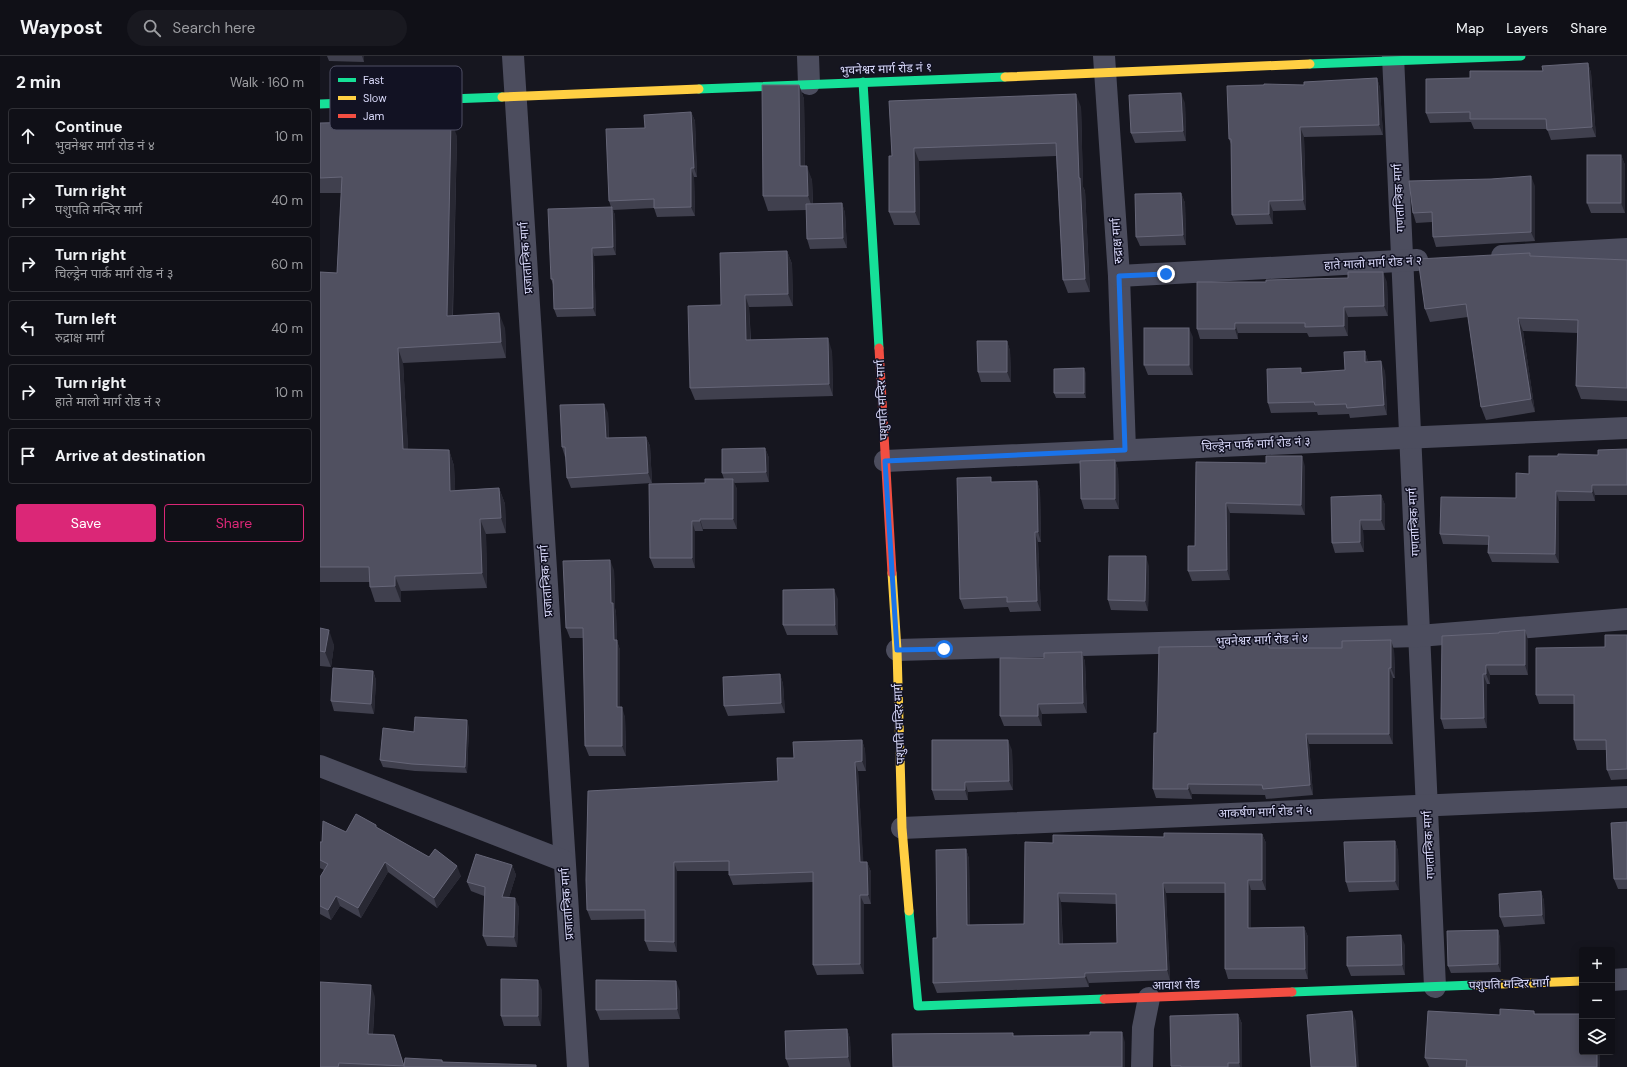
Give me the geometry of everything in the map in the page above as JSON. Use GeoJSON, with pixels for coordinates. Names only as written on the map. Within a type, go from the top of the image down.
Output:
{"type":"FeatureCollection","features":[{"type":"Feature","properties":{"kind":"street","name":"प्रजातान्त्रिक मार्ग"},"geometry":{"type":"LineString","coordinates":[[514,56],[578,1067]]}},
{"type":"Feature","properties":{"kind":"street"},"geometry":{"type":"LineString","coordinates":[[808,56],[809,84]]}},
{"type":"Feature","properties":{"kind":"street","name":"भुवनेश्वर मार्ग रोड नं १"},"geometry":{"type":"LineString","coordinates":[[462,97],[862,82],[1105,64],[1521,56]]}},
{"type":"Feature","properties":{"kind":"street","name":"गणतान्त्रिक मार्ग"},"geometry":{"type":"LineString","coordinates":[[1393,58],[1435,987]]}},
{"type":"Feature","properties":{"kind":"street","name":"रुद्राक्ष मार्ग"},"geometry":{"type":"LineString","coordinates":[[1105,64],[1119,276],[1125,450]]}},
{"type":"Feature","properties":{"kind":"street","name":"पशुपति मन्दिर मार्ग"},"geometry":{"type":"LineString","coordinates":[[862,82],[897,650],[902,828],[918,1006]]}},
{"type":"Feature","properties":{"kind":"street","name":"भुवनेश्वर मार्ग रोड नं १"},"geometry":{"type":"LineString","coordinates":[[320,104],[330,104]]}},
{"type":"Feature","properties":{"kind":"street"},"geometry":{"type":"LineString","coordinates":[[1480,257],[1627,249]]}},
{"type":"Feature","properties":{"kind":"street","name":"हाते मालो मार्ग रोड नं २"},"geometry":{"type":"LineString","coordinates":[[1119,276],[1433,259]]}},
{"type":"Feature","properties":{"kind":"street","name":"चिल्ड्रेन पार्क मार्ग रोड नं ३"},"geometry":{"type":"LineString","coordinates":[[885,461],[1627,428]]}},
{"type":"Feature","properties":{"kind":"street","name":"भुवनेश्वर मार्ग रोड नं ४"},"geometry":{"type":"LineString","coordinates":[[897,650],[1419,636],[1627,619]]}},
{"type":"Feature","properties":{"kind":"street"},"geometry":{"type":"LineString","coordinates":[[320,766],[564,861]]}},
{"type":"Feature","properties":{"kind":"street","name":"आकर्षण मार्ग रोड नं ५"},"geometry":{"type":"LineString","coordinates":[[902,828],[1627,797]]}},
{"type":"Feature","properties":{"kind":"street"},"geometry":{"type":"LineString","coordinates":[[1615,980],[1627,979]]}},
{"type":"Feature","properties":{"kind":"street","name":"पशुपति मन्दिर मार्ग"},"geometry":{"type":"LineString","coordinates":[[1435,987],[1579,981]]}},
{"type":"Feature","properties":{"kind":"street","name":"आवाश रोड"},"geometry":{"type":"LineString","coordinates":[[918,1006],[1435,987]]}},
{"type":"Feature","properties":{"kind":"street"},"geometry":{"type":"LineString","coordinates":[[1142,1067],[1142,1028],[1149,998]]}},
{"type":"Feature","properties":{"kind":"building"},"geometry":{"type":"Polygon","coordinates":[[[1588,63],[1592,127],[1547,130],[1546,119],[1470,119],[1470,112],[1426,113],[1426,79],[1470,78],[1470,71],[1543,71],[1542,66],[1588,63]]]}},
{"type":"Feature","properties":{"kind":"building"},"geometry":{"type":"Polygon","coordinates":[[[1377,78],[1379,125],[1300,127],[1303,200],[1269,201],[1269,214],[1232,215],[1231,139],[1229,139],[1227,86],[1264,84],[1304,85],[1304,82],[1377,78]]]}},
{"type":"Feature","properties":{"kind":"building"},"geometry":{"type":"Polygon","coordinates":[[[762,85],[799,85],[800,166],[807,166],[808,196],[763,196],[762,85]]]}},
{"type":"Feature","properties":{"kind":"building"},"geometry":{"type":"Polygon","coordinates":[[[1181,93],[1183,131],[1131,133],[1129,95],[1181,93]]]}},
{"type":"Feature","properties":{"kind":"building"},"geometry":{"type":"Polygon","coordinates":[[[1076,94],[1085,279],[1063,280],[1056,143],[914,148],[915,212],[889,212],[889,156],[892,156],[889,101],[1076,94]]]}},
{"type":"Feature","properties":{"kind":"building"},"geometry":{"type":"Polygon","coordinates":[[[691,112],[694,168],[691,168],[691,207],[654,208],[654,199],[609,201],[606,129],[645,128],[644,115],[691,112]]]}},
{"type":"Feature","properties":{"kind":"building"},"geometry":{"type":"Polygon","coordinates":[[[320,123],[330,123],[330,130],[451,130],[447,316],[499,313],[501,342],[398,348],[403,449],[449,450],[450,491],[499,488],[501,518],[480,519],[482,573],[395,576],[395,586],[370,587],[369,567],[320,567],[320,272],[337,273],[342,177],[320,178],[320,123]]]}},
{"type":"Feature","properties":{"kind":"building"},"geometry":{"type":"Polygon","coordinates":[[[1587,155],[1621,155],[1621,203],[1587,203],[1587,155]]]}},
{"type":"Feature","properties":{"kind":"building"},"geometry":{"type":"Polygon","coordinates":[[[1531,176],[1531,232],[1433,237],[1432,212],[1413,213],[1409,181],[1491,179],[1531,176]]]}},
{"type":"Feature","properties":{"kind":"building"},"geometry":{"type":"Polygon","coordinates":[[[1181,193],[1183,235],[1136,237],[1135,194],[1181,193]]]}},
{"type":"Feature","properties":{"kind":"building"},"geometry":{"type":"Polygon","coordinates":[[[842,203],[843,238],[807,239],[806,204],[842,203]]]}},
{"type":"Feature","properties":{"kind":"building"},"geometry":{"type":"Polygon","coordinates":[[[612,207],[613,247],[592,248],[593,308],[554,309],[548,209],[612,207]]]}},
{"type":"Feature","properties":{"kind":"building"},"geometry":{"type":"Polygon","coordinates":[[[787,251],[788,294],[745,295],[746,340],[828,338],[829,384],[690,388],[688,306],[721,305],[720,253],[787,251]]]}},
{"type":"Feature","properties":{"kind":"building"},"geometry":{"type":"Polygon","coordinates":[[[1530,253],[1530,256],[1627,260],[1627,388],[1576,386],[1578,320],[1518,318],[1531,399],[1481,407],[1466,304],[1425,309],[1418,259],[1530,253]]]}},
{"type":"Feature","properties":{"kind":"building"},"geometry":{"type":"Polygon","coordinates":[[[1348,272],[1383,272],[1384,306],[1344,307],[1344,326],[1305,327],[1305,323],[1235,323],[1235,329],[1197,329],[1197,282],[1266,282],[1266,280],[1348,278],[1348,272]]]}},
{"type":"Feature","properties":{"kind":"building"},"geometry":{"type":"Polygon","coordinates":[[[1144,328],[1189,328],[1189,365],[1144,365],[1144,328]]]}},
{"type":"Feature","properties":{"kind":"building"},"geometry":{"type":"Polygon","coordinates":[[[977,341],[1007,341],[1007,372],[978,372],[977,341]]]}},
{"type":"Feature","properties":{"kind":"building"},"geometry":{"type":"Polygon","coordinates":[[[1365,351],[1365,362],[1381,361],[1384,405],[1347,408],[1346,404],[1315,405],[1314,402],[1268,403],[1267,369],[1301,368],[1301,373],[1345,370],[1344,352],[1365,351]]]}},
{"type":"Feature","properties":{"kind":"building"},"geometry":{"type":"Polygon","coordinates":[[[1084,368],[1084,393],[1054,393],[1054,369],[1084,368]]]}},
{"type":"Feature","properties":{"kind":"building"},"geometry":{"type":"Polygon","coordinates":[[[604,404],[606,438],[646,437],[648,473],[567,478],[565,447],[562,447],[560,405],[604,404]]]}},
{"type":"Feature","properties":{"kind":"building"},"geometry":{"type":"Polygon","coordinates":[[[765,448],[766,472],[722,473],[722,449],[765,448]]]}},
{"type":"Feature","properties":{"kind":"building"},"geometry":{"type":"Polygon","coordinates":[[[1627,449],[1627,485],[1592,485],[1592,492],[1556,491],[1555,554],[1488,553],[1489,536],[1440,534],[1441,497],[1516,498],[1516,473],[1529,474],[1529,456],[1558,456],[1558,454],[1598,455],[1598,450],[1627,449]]]}},
{"type":"Feature","properties":{"kind":"building"},"geometry":{"type":"Polygon","coordinates":[[[1266,456],[1302,456],[1301,505],[1226,503],[1227,570],[1188,571],[1188,546],[1195,546],[1196,462],[1266,463],[1266,456]]]}},
{"type":"Feature","properties":{"kind":"building"},"geometry":{"type":"Polygon","coordinates":[[[1115,460],[1115,499],[1081,499],[1080,461],[1115,460]]]}},
{"type":"Feature","properties":{"kind":"building"},"geometry":{"type":"Polygon","coordinates":[[[991,477],[991,482],[1037,481],[1038,532],[1035,532],[1037,601],[1007,602],[1007,597],[960,599],[957,478],[991,477]]]}},
{"type":"Feature","properties":{"kind":"building"},"geometry":{"type":"Polygon","coordinates":[[[705,479],[733,479],[733,519],[700,519],[700,521],[692,521],[692,558],[650,558],[649,484],[705,483],[705,479]]]}},
{"type":"Feature","properties":{"kind":"building"},"geometry":{"type":"Polygon","coordinates":[[[1381,495],[1381,520],[1360,520],[1360,542],[1332,543],[1331,497],[1381,495]]]}},
{"type":"Feature","properties":{"kind":"building"},"geometry":{"type":"Polygon","coordinates":[[[1109,556],[1146,556],[1145,601],[1108,600],[1109,556]]]}},
{"type":"Feature","properties":{"kind":"building"},"geometry":{"type":"Polygon","coordinates":[[[610,560],[614,640],[617,640],[617,707],[622,707],[622,746],[585,746],[583,628],[566,628],[563,561],[610,560]]]}},
{"type":"Feature","properties":{"kind":"building"},"geometry":{"type":"Polygon","coordinates":[[[834,589],[835,625],[783,625],[783,590],[834,589]]]}},
{"type":"Feature","properties":{"kind":"building"},"geometry":{"type":"Polygon","coordinates":[[[320,628],[329,630],[325,652],[320,651],[320,628]]]}},
{"type":"Feature","properties":{"kind":"building"},"geometry":{"type":"Polygon","coordinates":[[[1525,630],[1525,665],[1486,665],[1486,674],[1483,674],[1484,718],[1441,719],[1442,636],[1525,630]]]}},
{"type":"Feature","properties":{"kind":"building"},"geometry":{"type":"Polygon","coordinates":[[[1605,635],[1627,635],[1627,769],[1607,770],[1606,740],[1574,740],[1574,695],[1536,695],[1536,648],[1605,647],[1605,635]]]}},
{"type":"Feature","properties":{"kind":"building"},"geometry":{"type":"Polygon","coordinates":[[[1391,640],[1391,668],[1389,668],[1389,734],[1306,734],[1310,785],[1263,789],[1262,785],[1188,784],[1188,789],[1153,789],[1154,733],[1157,733],[1159,647],[1236,646],[1236,643],[1269,643],[1269,648],[1342,648],[1342,641],[1391,640]]]}},
{"type":"Feature","properties":{"kind":"building"},"geometry":{"type":"Polygon","coordinates":[[[1082,652],[1083,703],[1038,704],[1038,716],[1000,716],[1000,658],[1044,658],[1044,653],[1082,652]]]}},
{"type":"Feature","properties":{"kind":"building"},"geometry":{"type":"Polygon","coordinates":[[[333,668],[373,671],[371,704],[331,701],[333,668]]]}},
{"type":"Feature","properties":{"kind":"building"},"geometry":{"type":"Polygon","coordinates":[[[780,674],[781,703],[724,706],[723,677],[780,674]]]}},
{"type":"Feature","properties":{"kind":"building"},"geometry":{"type":"Polygon","coordinates":[[[415,717],[467,720],[465,767],[412,764],[380,760],[383,728],[414,732],[415,717]]]}},
{"type":"Feature","properties":{"kind":"building"},"geometry":{"type":"Polygon","coordinates":[[[862,740],[862,761],[855,762],[860,862],[867,862],[868,895],[860,895],[860,964],[813,965],[813,872],[729,875],[729,861],[674,862],[674,942],[645,941],[645,910],[587,910],[586,880],[588,791],[778,781],[777,758],[794,758],[793,742],[862,740]]]}},
{"type":"Feature","properties":{"kind":"building"},"geometry":{"type":"Polygon","coordinates":[[[932,740],[1008,740],[1009,781],[965,782],[965,790],[932,790],[932,740]]]}},
{"type":"Feature","properties":{"kind":"building"},"geometry":{"type":"Polygon","coordinates":[[[356,814],[429,857],[435,849],[457,866],[434,898],[385,862],[358,908],[336,896],[328,910],[320,906],[320,877],[328,864],[320,860],[320,842],[322,842],[323,821],[346,832],[356,814]]]}},
{"type":"Feature","properties":{"kind":"building"},"geometry":{"type":"Polygon","coordinates":[[[1627,822],[1627,879],[1614,879],[1611,823],[1627,822]]]}},
{"type":"Feature","properties":{"kind":"building"},"geometry":{"type":"Polygon","coordinates":[[[1164,833],[1262,834],[1262,880],[1248,880],[1248,928],[1304,927],[1305,969],[1225,969],[1225,883],[1163,883],[1167,970],[1085,973],[1085,977],[933,983],[933,938],[937,938],[936,850],[966,849],[967,925],[1024,924],[1025,842],[1053,843],[1053,835],[1164,837],[1164,833]],[[1058,893],[1059,944],[1117,943],[1116,894],[1058,893]]]}},
{"type":"Feature","properties":{"kind":"building"},"geometry":{"type":"Polygon","coordinates":[[[1395,841],[1395,881],[1346,882],[1344,842],[1395,841]]]}},
{"type":"Feature","properties":{"kind":"building"},"geometry":{"type":"Polygon","coordinates":[[[476,854],[512,865],[502,897],[515,898],[514,937],[483,936],[485,887],[467,882],[476,854]]]}},
{"type":"Feature","properties":{"kind":"building"},"geometry":{"type":"Polygon","coordinates":[[[1541,891],[1542,915],[1500,917],[1499,894],[1541,891]]]}},
{"type":"Feature","properties":{"kind":"building"},"geometry":{"type":"Polygon","coordinates":[[[1498,930],[1498,964],[1448,966],[1447,931],[1498,930]]]}},
{"type":"Feature","properties":{"kind":"building"},"geometry":{"type":"Polygon","coordinates":[[[1401,935],[1402,965],[1347,966],[1347,937],[1401,935]]]}},
{"type":"Feature","properties":{"kind":"building"},"geometry":{"type":"Polygon","coordinates":[[[501,979],[538,980],[538,1016],[501,1016],[501,979]]]}},
{"type":"Feature","properties":{"kind":"building"},"geometry":{"type":"Polygon","coordinates":[[[596,980],[676,981],[677,1009],[596,1010],[596,980]]]}},
{"type":"Feature","properties":{"kind":"building"},"geometry":{"type":"Polygon","coordinates":[[[320,982],[371,985],[368,1034],[394,1035],[404,1066],[339,1063],[338,1067],[320,1067],[320,982]]]}},
{"type":"Feature","properties":{"kind":"building"},"geometry":{"type":"Polygon","coordinates":[[[1500,1009],[1534,1011],[1534,1014],[1579,1014],[1579,1055],[1597,1055],[1597,1067],[1466,1067],[1467,1060],[1425,1058],[1428,1011],[1500,1015],[1500,1009]]]}},
{"type":"Feature","properties":{"kind":"building"},"geometry":{"type":"Polygon","coordinates":[[[1352,1011],[1356,1067],[1311,1067],[1307,1015],[1352,1011]]]}},
{"type":"Feature","properties":{"kind":"building"},"geometry":{"type":"Polygon","coordinates":[[[1238,1014],[1239,1063],[1228,1063],[1228,1067],[1171,1066],[1170,1016],[1238,1014]]]}},
{"type":"Feature","properties":{"kind":"building"},"geometry":{"type":"Polygon","coordinates":[[[847,1029],[848,1057],[786,1059],[785,1031],[847,1029]]]}},
{"type":"Feature","properties":{"kind":"building"},"geometry":{"type":"Polygon","coordinates":[[[1090,1032],[1122,1032],[1122,1067],[893,1067],[892,1034],[1013,1033],[1013,1036],[1090,1035],[1090,1032]]]}},
{"type":"Feature","properties":{"kind":"building"},"geometry":{"type":"Polygon","coordinates":[[[405,1058],[442,1060],[442,1062],[536,1065],[536,1067],[404,1067],[405,1058]]]}},
{"type":"Feature","properties":{"kind":"traffic: fast"},"geometry":{"type":"LineString","coordinates":[[1310,64],[1521,56]]}},
{"type":"Feature","properties":{"kind":"traffic: fast"},"geometry":{"type":"LineString","coordinates":[[699,89],[1005,77]]}},
{"type":"Feature","properties":{"kind":"traffic: fast"},"geometry":{"type":"LineString","coordinates":[[863,82],[879,348]]}},
{"type":"Feature","properties":{"kind":"traffic: fast"},"geometry":{"type":"LineString","coordinates":[[462,99],[502,97]]}},
{"type":"Feature","properties":{"kind":"traffic: fast"},"geometry":{"type":"LineString","coordinates":[[320,104],[330,104]]}},
{"type":"Feature","properties":{"kind":"traffic: fast"},"geometry":{"type":"LineString","coordinates":[[909,911],[918,1006],[1104,999]]}},
{"type":"Feature","properties":{"kind":"traffic: fast"},"geometry":{"type":"LineString","coordinates":[[1292,992],[1475,985]]}},
{"type":"Feature","properties":{"kind":"traffic: slow"},"geometry":{"type":"LineString","coordinates":[[1005,77],[1310,64]]}},
{"type":"Feature","properties":{"kind":"traffic: slow"},"geometry":{"type":"LineString","coordinates":[[502,97],[699,89]]}},
{"type":"Feature","properties":{"kind":"traffic: slow"},"geometry":{"type":"LineString","coordinates":[[892,573],[897,650],[902,828],[909,911]]}},
{"type":"Feature","properties":{"kind":"traffic: slow"},"geometry":{"type":"LineString","coordinates":[[1475,985],[1579,981]]}},
{"type":"Feature","properties":{"kind":"traffic: jam"},"geometry":{"type":"LineString","coordinates":[[879,348],[892,573]]}},
{"type":"Feature","properties":{"kind":"traffic: jam"},"geometry":{"type":"LineString","coordinates":[[1104,999],[1292,992]]}},
{"type":"Feature","properties":{"kind":"route"},"geometry":{"type":"LineString","coordinates":[[944,649],[897,650],[885,461],[1125,450],[1119,276],[1166,274]]}}]}
